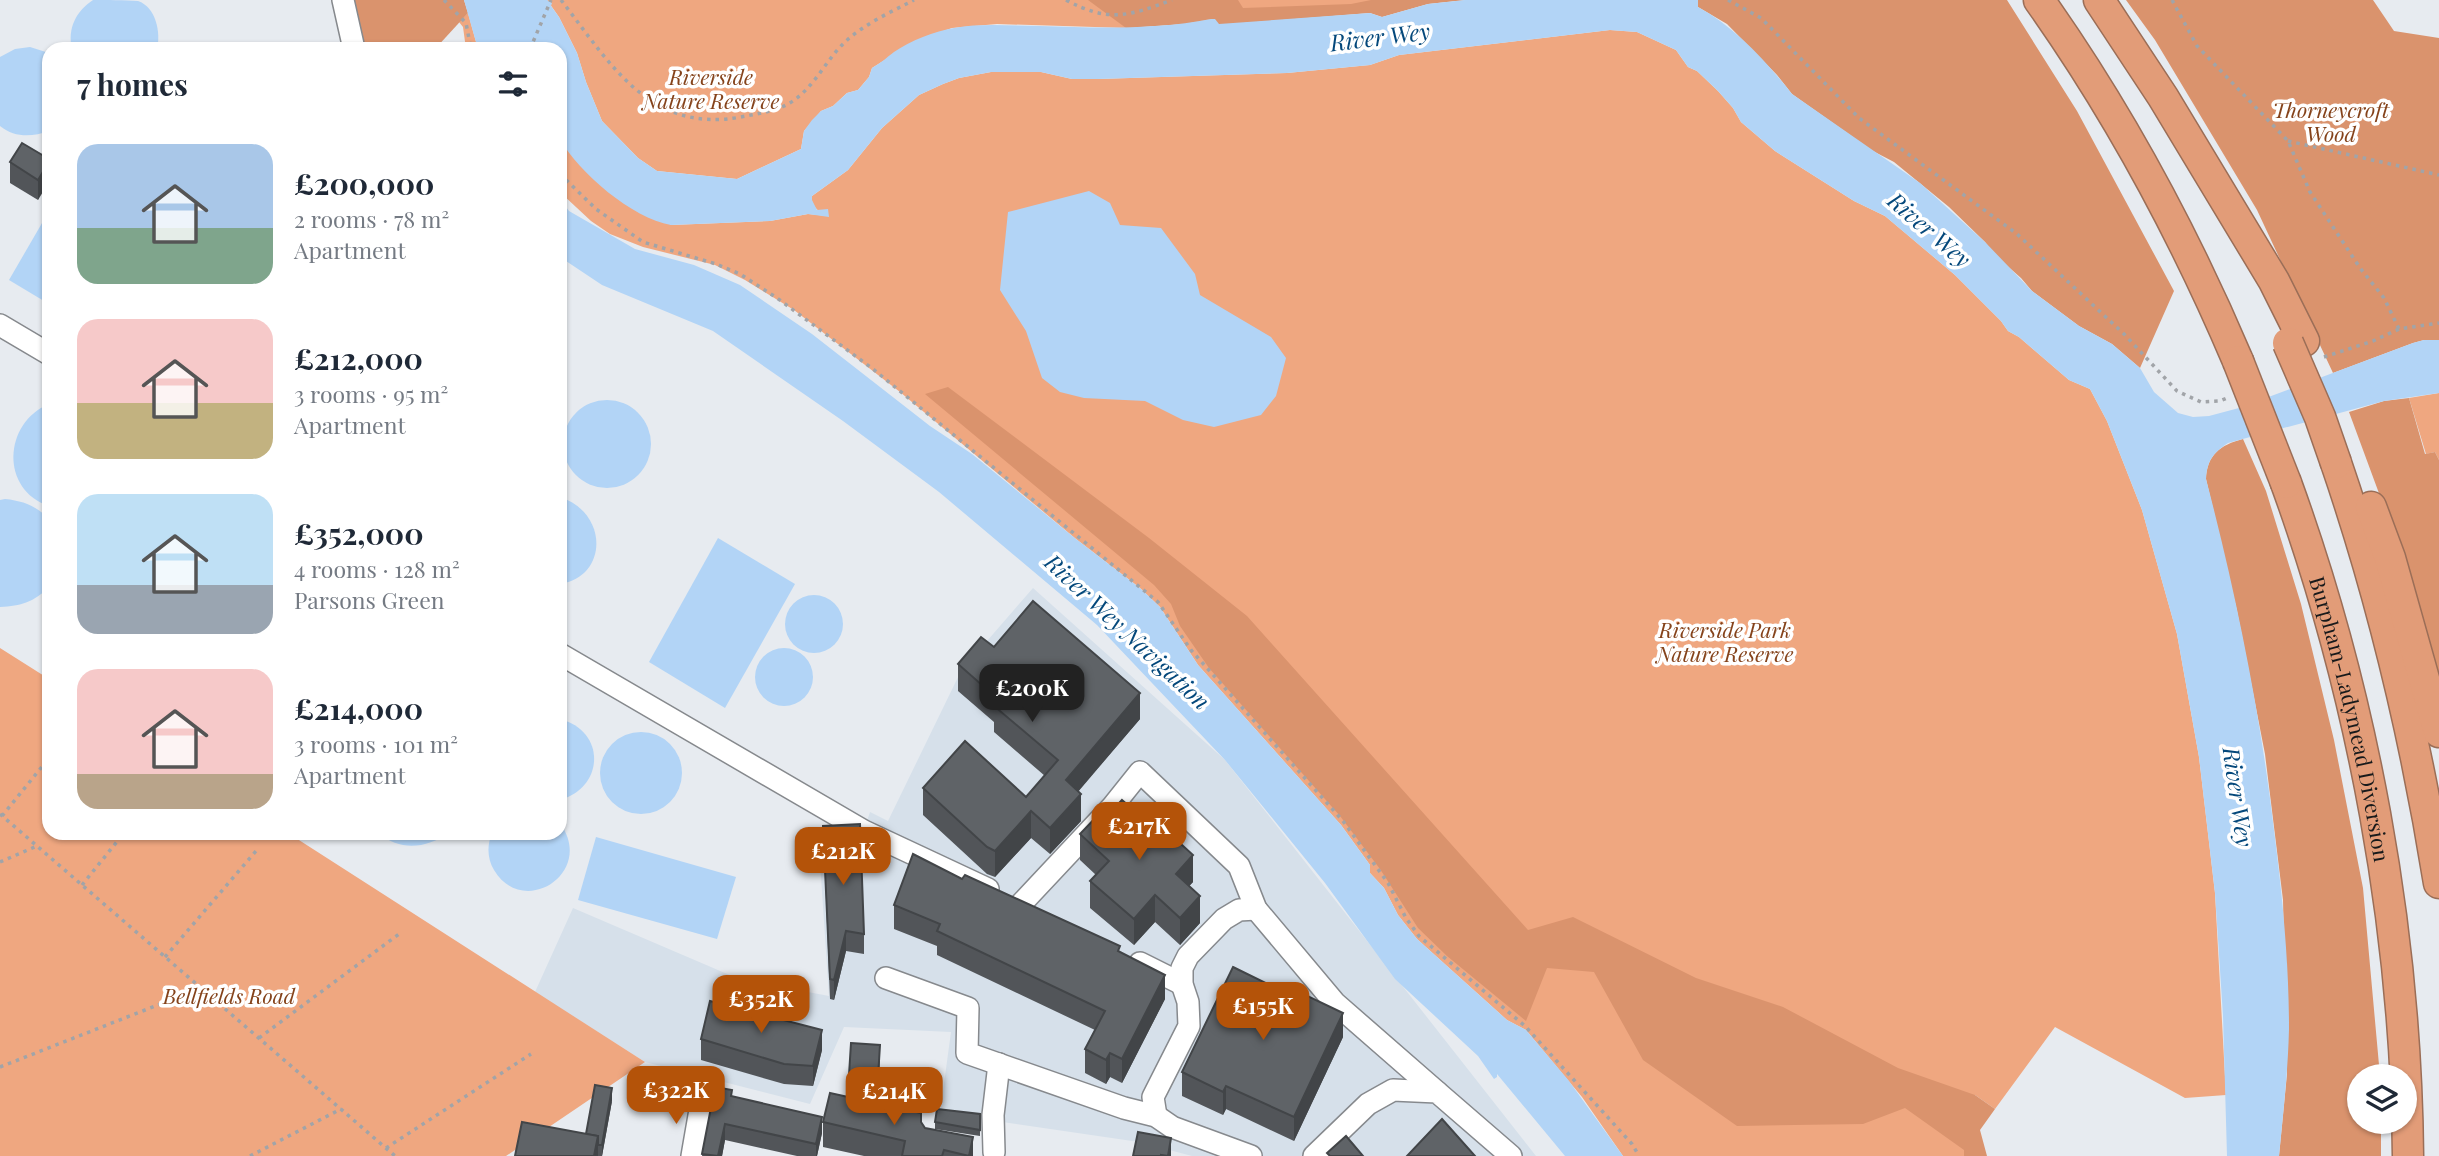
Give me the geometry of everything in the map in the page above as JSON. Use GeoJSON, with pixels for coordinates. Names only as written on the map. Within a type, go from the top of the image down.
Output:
{"type":"FeatureCollection","features":[{"type":"Feature","properties":{"kind":"highway","name":"Burpham-Ladymead Diversion"},"geometry":{"type":"LineString","coordinates":[[2039,0],[2128,137],[2213,302],[2286,482],[2324,599],[2368,782],[2396,951],[2403,1032],[2408,1156]]}},
{"type":"Feature","properties":{"kind":"highway"},"geometry":{"type":"LineString","coordinates":[[2099,0],[2149,74],[2205,169],[2303,348],[2315,405],[2345,460],[2390,558],[2439,732]]}},
{"type":"Feature","properties":{"kind":"highway"},"geometry":{"type":"LineString","coordinates":[[2345,460],[2412,730],[2439,883]]}},
{"type":"Feature","properties":{"kind":"street"},"geometry":{"type":"LineString","coordinates":[[343,0],[352,42]]}},
{"type":"Feature","properties":{"kind":"street"},"geometry":{"type":"LineString","coordinates":[[0,325],[42,350]]}},
{"type":"Feature","properties":{"kind":"street"},"geometry":{"type":"LineString","coordinates":[[567,658],[864,831],[1046,916]]}},
{"type":"Feature","properties":{"kind":"street"},"geometry":{"type":"LineString","coordinates":[[1021,904],[1112,807],[1140,772],[1239,866],[1256,909],[1335,1003],[1511,1156]]}},
{"type":"Feature","properties":{"kind":"street"},"geometry":{"type":"LineString","coordinates":[[1156,1116],[1153,1097],[1189,1026],[1182,968],[1188,956],[1224,919],[1239,910],[1256,909]]}},
{"type":"Feature","properties":{"kind":"street"},"geometry":{"type":"LineString","coordinates":[[1120,953],[1182,984]]}},
{"type":"Feature","properties":{"kind":"street"},"geometry":{"type":"LineString","coordinates":[[886,978],[968,1008],[967,1053],[1124,1108],[1156,1116],[1172,1126],[1251,1156]]}},
{"type":"Feature","properties":{"kind":"street"},"geometry":{"type":"LineString","coordinates":[[970,1148],[994,1154],[993,1115],[999,1064]]}},
{"type":"Feature","properties":{"kind":"street"},"geometry":{"type":"LineString","coordinates":[[1314,1156],[1368,1104],[1394,1090],[1437,1092]]}},
{"type":"Feature","properties":{"kind":"street"},"geometry":{"type":"LineString","coordinates":[[692,1156],[701,1104]]}},
{"type":"Feature","properties":{"kind":"path"},"geometry":{"type":"LineString","coordinates":[[444,0],[466,23],[470,42]]}},
{"type":"Feature","properties":{"kind":"path"},"geometry":{"type":"LineString","coordinates":[[533,42],[551,0]]}},
{"type":"Feature","properties":{"kind":"path"},"geometry":{"type":"LineString","coordinates":[[561,0],[629,86],[652,103],[674,113],[731,119],[771,111],[794,101],[813,84],[845,42],[914,0]]}},
{"type":"Feature","properties":{"kind":"path"},"geometry":{"type":"LineString","coordinates":[[1066,0],[1105,15],[1133,15],[1172,0]]}},
{"type":"Feature","properties":{"kind":"path"},"geometry":{"type":"LineString","coordinates":[[1728,0],[1761,18],[1858,118],[2017,234],[2124,334],[2177,391],[2201,402],[2220,401],[2232,396]]}},
{"type":"Feature","properties":{"kind":"path"},"geometry":{"type":"LineString","coordinates":[[2172,0],[2197,46],[2288,141],[2310,192],[2360,268],[2384,298],[2399,328]]}},
{"type":"Feature","properties":{"kind":"path"},"geometry":{"type":"LineString","coordinates":[[2288,141],[2439,175]]}},
{"type":"Feature","properties":{"kind":"path"},"geometry":{"type":"LineString","coordinates":[[567,181],[596,209],[643,242],[740,274],[777,298],[873,369],[1158,602],[1191,650],[1343,821],[1388,883],[1406,918],[1419,936],[1525,1026],[1632,1144],[1639,1156]]}},
{"type":"Feature","properties":{"kind":"path"},"geometry":{"type":"LineString","coordinates":[[2303,348],[2373,341],[2399,328],[2439,323]]}},
{"type":"Feature","properties":{"kind":"path"},"geometry":{"type":"LineString","coordinates":[[42,766],[1,815],[395,1156]]}},
{"type":"Feature","properties":{"kind":"path"},"geometry":{"type":"LineString","coordinates":[[82,886],[118,840]]}},
{"type":"Feature","properties":{"kind":"path"},"geometry":{"type":"LineString","coordinates":[[0,862],[37,846]]}},
{"type":"Feature","properties":{"kind":"path"},"geometry":{"type":"LineString","coordinates":[[165,957],[256,851]]}},
{"type":"Feature","properties":{"kind":"path"},"geometry":{"type":"LineString","coordinates":[[259,1038],[398,934]]}},
{"type":"Feature","properties":{"kind":"path"},"geometry":{"type":"LineString","coordinates":[[0,1067],[201,988]]}},
{"type":"Feature","properties":{"kind":"path"},"geometry":{"type":"LineString","coordinates":[[386,1148],[531,1054]]}},
{"type":"Feature","properties":{"kind":"path"},"geometry":{"type":"LineString","coordinates":[[250,1156],[341,1110]]}},
{"type":"Feature","properties":{"kind":"shaded area"},"geometry":{"type":"Polygon","coordinates":[[[1033,588],[1225,760],[1536,1156],[1192,1156],[1139,1142],[940,1113],[951,1032],[844,1027],[810,1104],[645,1062],[535,992],[573,908],[739,979],[829,996],[819,847],[855,844],[864,830],[870,812],[888,821],[961,671],[1033,588]]]}},
{"type":"Feature","properties":{"kind":"green space"},"geometry":{"type":"Polygon","coordinates":[[[350,0],[464,0],[468,13],[441,42],[359,42],[350,0]]]}},
{"type":"Feature","properties":{"kind":"green space","name":"Riverside Nature Reserve"},"geometry":{"type":"Polygon","coordinates":[[[547,0],[1465,0],[1126,28],[997,24],[952,28],[915,41],[872,68],[869,77],[858,90],[847,93],[833,106],[821,111],[804,131],[801,149],[737,179],[657,171],[638,158],[602,121],[577,53],[547,0]]]}},
{"type":"Feature","properties":{"kind":"green space"},"geometry":{"type":"Polygon","coordinates":[[[1088,0],[1238,0],[1243,8],[1351,4],[1371,0],[1465,0],[1428,4],[1382,17],[1370,13],[1219,25],[1211,19],[1185,24],[1126,28],[1088,0]]]}},
{"type":"Feature","properties":{"kind":"green space"},"geometry":{"type":"Polygon","coordinates":[[[1698,0],[2007,0],[2077,111],[2174,291],[2140,368],[2112,344],[2079,326],[2032,291],[1949,207],[1894,162],[1871,150],[1792,94],[1727,24],[1698,7],[1698,0]]]}},
{"type":"Feature","properties":{"kind":"green space","name":"Thorneycroft Wood"},"geometry":{"type":"Polygon","coordinates":[[[2126,0],[2373,0],[2394,31],[2439,38],[2439,340],[2413,343],[2333,373],[2257,210],[2155,40],[2126,0]]]}},
{"type":"Feature","properties":{"kind":"green space"},"geometry":{"type":"Polygon","coordinates":[[[468,13],[476,42],[465,42],[463,27],[459,22],[468,13]]]}},
{"type":"Feature","properties":{"kind":"green space","name":"Riverside Park Nature Reserve"},"geometry":{"type":"Polygon","coordinates":[[[1610,30],[1637,32],[1676,50],[1688,67],[1697,71],[1718,91],[1741,122],[1775,151],[1854,201],[1885,216],[1955,275],[2008,331],[2019,337],[2069,380],[2090,389],[2107,421],[2142,510],[2177,634],[2199,757],[2215,893],[2226,1095],[2185,1098],[2055,1027],[1995,1109],[1975,1095],[1969,1156],[1623,1156],[1582,1097],[1526,1030],[1507,1020],[1417,939],[1398,915],[1384,888],[1370,873],[1370,865],[1341,825],[1198,665],[1160,607],[1140,588],[1076,539],[900,392],[794,310],[715,265],[643,247],[610,234],[567,199],[567,149],[671,225],[770,221],[808,214],[828,216],[814,206],[812,196],[848,170],[882,128],[919,95],[959,78],[991,72],[1041,72],[1072,79],[1287,73],[1370,65],[1399,55],[1610,30]]]}},
{"type":"Feature","properties":{"kind":"green space"},"geometry":{"type":"Polygon","coordinates":[[[948,387],[1149,538],[1247,616],[1528,930],[1573,917],[1696,978],[1783,1007],[1898,1068],[1975,1095],[1995,1109],[1980,1130],[1987,1156],[1964,1156],[1964,1150],[1905,1108],[1863,1124],[1737,1126],[1643,1060],[1594,972],[1547,968],[1526,1021],[1447,956],[1418,928],[1380,869],[1340,816],[1209,668],[1180,626],[1171,604],[1154,585],[925,394],[948,387]]]}},
{"type":"Feature","properties":{"kind":"green space"},"geometry":{"type":"Polygon","coordinates":[[[2439,393],[2439,460],[2435,452],[2426,454],[2409,398],[2439,393]]]}},
{"type":"Feature","properties":{"kind":"green space"},"geometry":{"type":"Polygon","coordinates":[[[2409,398],[2425,454],[2435,452],[2439,460],[2439,674],[2411,580],[2349,412],[2384,401],[2409,398]]]}},
{"type":"Feature","properties":{"kind":"green space"},"geometry":{"type":"Polygon","coordinates":[[[2243,439],[2266,491],[2301,604],[2334,740],[2363,888],[2379,1064],[2347,1064],[2347,1134],[2381,1134],[2381,1156],[2279,1156],[2287,1074],[2283,900],[2265,754],[2237,611],[2206,479],[2212,457],[2228,444],[2243,439]]]}},
{"type":"Feature","properties":{"kind":"green space","name":"Bellfields Road"},"geometry":{"type":"Polygon","coordinates":[[[0,648],[42,675],[42,840],[299,840],[645,1062],[506,1156],[0,1156],[0,648]]]}},
{"type":"Feature","properties":{"kind":"water"},"geometry":{"type":"Polygon","coordinates":[[[93,0],[138,1],[149,9],[156,21],[158,42],[71,42],[74,21],[82,9],[93,0]]]}},
{"type":"Feature","properties":{"kind":"water","name":"River Wey"},"geometry":{"type":"Polygon","coordinates":[[[464,0],[547,0],[552,3],[551,6],[577,53],[602,121],[638,158],[657,171],[737,179],[801,149],[804,131],[812,120],[847,93],[858,90],[869,77],[872,68],[894,52],[923,37],[954,28],[997,25],[1126,27],[1211,19],[1215,19],[1219,24],[1370,13],[1382,17],[1428,4],[1465,0],[1698,0],[1698,7],[1725,24],[1749,46],[1792,94],[1920,183],[1985,242],[2032,291],[2079,326],[2112,344],[2140,368],[2154,392],[2178,413],[2193,417],[2209,416],[2239,408],[2413,343],[2439,340],[2439,393],[2384,401],[2228,443],[2218,450],[2208,467],[2206,479],[2238,613],[2255,702],[2281,886],[2289,1029],[2279,1156],[2227,1156],[2223,1016],[2215,893],[2199,757],[2177,634],[2142,510],[2107,421],[2090,389],[2069,380],[2019,337],[2008,331],[1955,275],[1885,216],[1854,201],[1775,151],[1741,122],[1718,91],[1697,71],[1688,67],[1676,50],[1637,32],[1610,30],[1399,55],[1370,65],[1287,73],[1072,79],[1041,72],[991,72],[959,78],[919,95],[882,128],[848,170],[812,196],[817,210],[828,209],[829,217],[808,214],[770,221],[671,225],[656,221],[624,204],[593,179],[567,149],[567,42],[476,42],[464,0]]]}},
{"type":"Feature","properties":{"kind":"water"},"geometry":{"type":"Polygon","coordinates":[[[30,47],[42,51],[42,133],[24,135],[12,133],[0,126],[0,57],[15,49],[30,47]]]}},
{"type":"Feature","properties":{"kind":"water"},"geometry":{"type":"Polygon","coordinates":[[[1089,191],[1110,203],[1120,225],[1161,228],[1195,274],[1200,295],[1271,337],[1286,358],[1276,396],[1261,415],[1214,427],[1183,420],[1145,401],[1084,398],[1060,392],[1042,378],[1026,331],[1000,290],[1008,212],[1089,191]]]}},
{"type":"Feature","properties":{"kind":"water","name":"River Wey Navigation"},"geometry":{"type":"Polygon","coordinates":[[[567,208],[635,249],[694,265],[740,285],[812,334],[930,426],[972,454],[1140,588],[1160,607],[1198,665],[1341,825],[1370,865],[1370,873],[1384,888],[1398,915],[1417,939],[1507,1020],[1526,1030],[1569,1081],[1623,1156],[1565,1156],[1497,1074],[1494,1079],[1478,1056],[1395,979],[1325,883],[1225,760],[1097,625],[939,492],[843,421],[713,331],[602,285],[567,262],[567,208]]]}},
{"type":"Feature","properties":{"kind":"water"},"geometry":{"type":"Polygon","coordinates":[[[42,223],[42,300],[9,280],[42,223]]]}},
{"type":"Feature","properties":{"kind":"water"},"geometry":{"type":"Polygon","coordinates":[[[607,400],[624,403],[644,420],[650,435],[648,461],[638,475],[624,485],[607,488],[590,485],[576,475],[567,463],[567,425],[576,413],[590,403],[607,400]]]}},
{"type":"Feature","properties":{"kind":"water"},"geometry":{"type":"Polygon","coordinates":[[[42,408],[42,502],[33,498],[22,486],[15,472],[13,456],[16,440],[34,413],[42,408]]]}},
{"type":"Feature","properties":{"kind":"water"},"geometry":{"type":"Polygon","coordinates":[[[0,500],[18,501],[42,513],[42,593],[27,602],[0,607],[0,500]]]}},
{"type":"Feature","properties":{"kind":"water"},"geometry":{"type":"Polygon","coordinates":[[[567,500],[587,516],[594,530],[596,544],[594,558],[587,570],[576,579],[567,582],[567,500]]]}},
{"type":"Feature","properties":{"kind":"water"},"geometry":{"type":"Polygon","coordinates":[[[718,538],[795,584],[725,708],[649,662],[718,538]]]}},
{"type":"Feature","properties":{"kind":"water"},"geometry":{"type":"Polygon","coordinates":[[[808,595],[820,595],[830,599],[839,608],[843,630],[835,645],[820,653],[808,653],[798,649],[789,640],[785,630],[785,618],[789,608],[798,599],[808,595]]]}},
{"type":"Feature","properties":{"kind":"water"},"geometry":{"type":"Polygon","coordinates":[[[778,648],[790,648],[800,652],[809,661],[813,683],[805,698],[790,706],[778,706],[768,702],[759,693],[755,683],[755,671],[759,661],[768,652],[778,648]]]}},
{"type":"Feature","properties":{"kind":"water"},"geometry":{"type":"Polygon","coordinates":[[[567,722],[586,735],[592,746],[594,759],[592,772],[585,784],[567,797],[567,722]]]}},
{"type":"Feature","properties":{"kind":"water"},"geometry":{"type":"Polygon","coordinates":[[[641,732],[657,735],[670,744],[679,757],[682,773],[679,789],[670,802],[657,811],[641,814],[625,811],[612,802],[603,789],[600,773],[603,757],[612,744],[625,735],[641,732]]]}},
{"type":"Feature","properties":{"kind":"water"},"geometry":{"type":"Polygon","coordinates":[[[567,837],[569,858],[563,873],[551,884],[537,890],[522,890],[507,884],[494,870],[489,847],[490,840],[567,840],[567,837]]]}},
{"type":"Feature","properties":{"kind":"water"},"geometry":{"type":"Polygon","coordinates":[[[596,837],[736,877],[717,939],[578,900],[596,837]]]}},
{"type":"Feature","properties":{"kind":"water"},"geometry":{"type":"Polygon","coordinates":[[[389,840],[436,840],[414,846],[389,840]]]}},
{"type":"Feature","properties":{"kind":"building"},"geometry":{"type":"Polygon","coordinates":[[[22,143],[42,155],[42,173],[38,180],[10,162],[22,143]]]}},
{"type":"Feature","properties":{"kind":"building"},"geometry":{"type":"Polygon","coordinates":[[[1033,601],[1140,693],[1066,780],[1081,794],[1050,828],[1031,811],[995,851],[987,847],[923,788],[965,741],[1026,797],[1058,760],[994,706],[999,700],[958,664],[981,637],[994,647],[1033,601]]]}},
{"type":"Feature","properties":{"kind":"building"},"geometry":{"type":"Polygon","coordinates":[[[1122,800],[1143,818],[1147,813],[1193,855],[1176,874],[1200,896],[1180,918],[1155,895],[1134,919],[1090,881],[1109,861],[1080,834],[1101,812],[1106,817],[1122,800]]]}},
{"type":"Feature","properties":{"kind":"building"},"geometry":{"type":"Polygon","coordinates":[[[860,824],[864,934],[846,931],[834,980],[830,979],[823,826],[860,824]]]}},
{"type":"Feature","properties":{"kind":"building"},"geometry":{"type":"Polygon","coordinates":[[[913,854],[962,879],[965,875],[1120,946],[1118,951],[1165,975],[1122,1059],[1110,1053],[1106,1060],[1085,1049],[1105,1011],[937,931],[940,924],[894,905],[913,854]]]}},
{"type":"Feature","properties":{"kind":"building"},"geometry":{"type":"Polygon","coordinates":[[[1233,967],[1292,996],[1295,990],[1343,1013],[1294,1117],[1226,1086],[1223,1092],[1182,1072],[1233,967]]]}},
{"type":"Feature","properties":{"kind":"building"},"geometry":{"type":"Polygon","coordinates":[[[710,1001],[822,1030],[813,1066],[784,1064],[701,1039],[710,1001]]]}},
{"type":"Feature","properties":{"kind":"building"},"geometry":{"type":"Polygon","coordinates":[[[851,1043],[880,1045],[878,1077],[849,1075],[851,1043]]]}},
{"type":"Feature","properties":{"kind":"building"},"geometry":{"type":"Polygon","coordinates":[[[595,1085],[612,1088],[602,1145],[598,1145],[598,1136],[586,1134],[595,1085]]]}},
{"type":"Feature","properties":{"kind":"building"},"geometry":{"type":"Polygon","coordinates":[[[715,1087],[732,1090],[731,1096],[822,1117],[816,1144],[725,1124],[718,1156],[702,1154],[715,1087]]]}},
{"type":"Feature","properties":{"kind":"building"},"geometry":{"type":"Polygon","coordinates":[[[830,1093],[921,1113],[921,1122],[925,1128],[973,1137],[969,1156],[944,1150],[942,1156],[902,1156],[905,1141],[823,1122],[830,1093]]]}},
{"type":"Feature","properties":{"kind":"building"},"geometry":{"type":"Polygon","coordinates":[[[937,1109],[980,1114],[980,1130],[935,1122],[937,1109]]]}},
{"type":"Feature","properties":{"kind":"building"},"geometry":{"type":"Polygon","coordinates":[[[1442,1119],[1475,1156],[1407,1156],[1442,1119]]]}},
{"type":"Feature","properties":{"kind":"building"},"geometry":{"type":"Polygon","coordinates":[[[522,1122],[598,1136],[594,1156],[515,1156],[522,1122]]]}},
{"type":"Feature","properties":{"kind":"building"},"geometry":{"type":"Polygon","coordinates":[[[1138,1132],[1171,1138],[1168,1156],[1133,1156],[1138,1132]]]}},
{"type":"Feature","properties":{"kind":"building"},"geometry":{"type":"Polygon","coordinates":[[[1346,1136],[1363,1156],[1330,1156],[1327,1153],[1346,1136]]]}}]}
